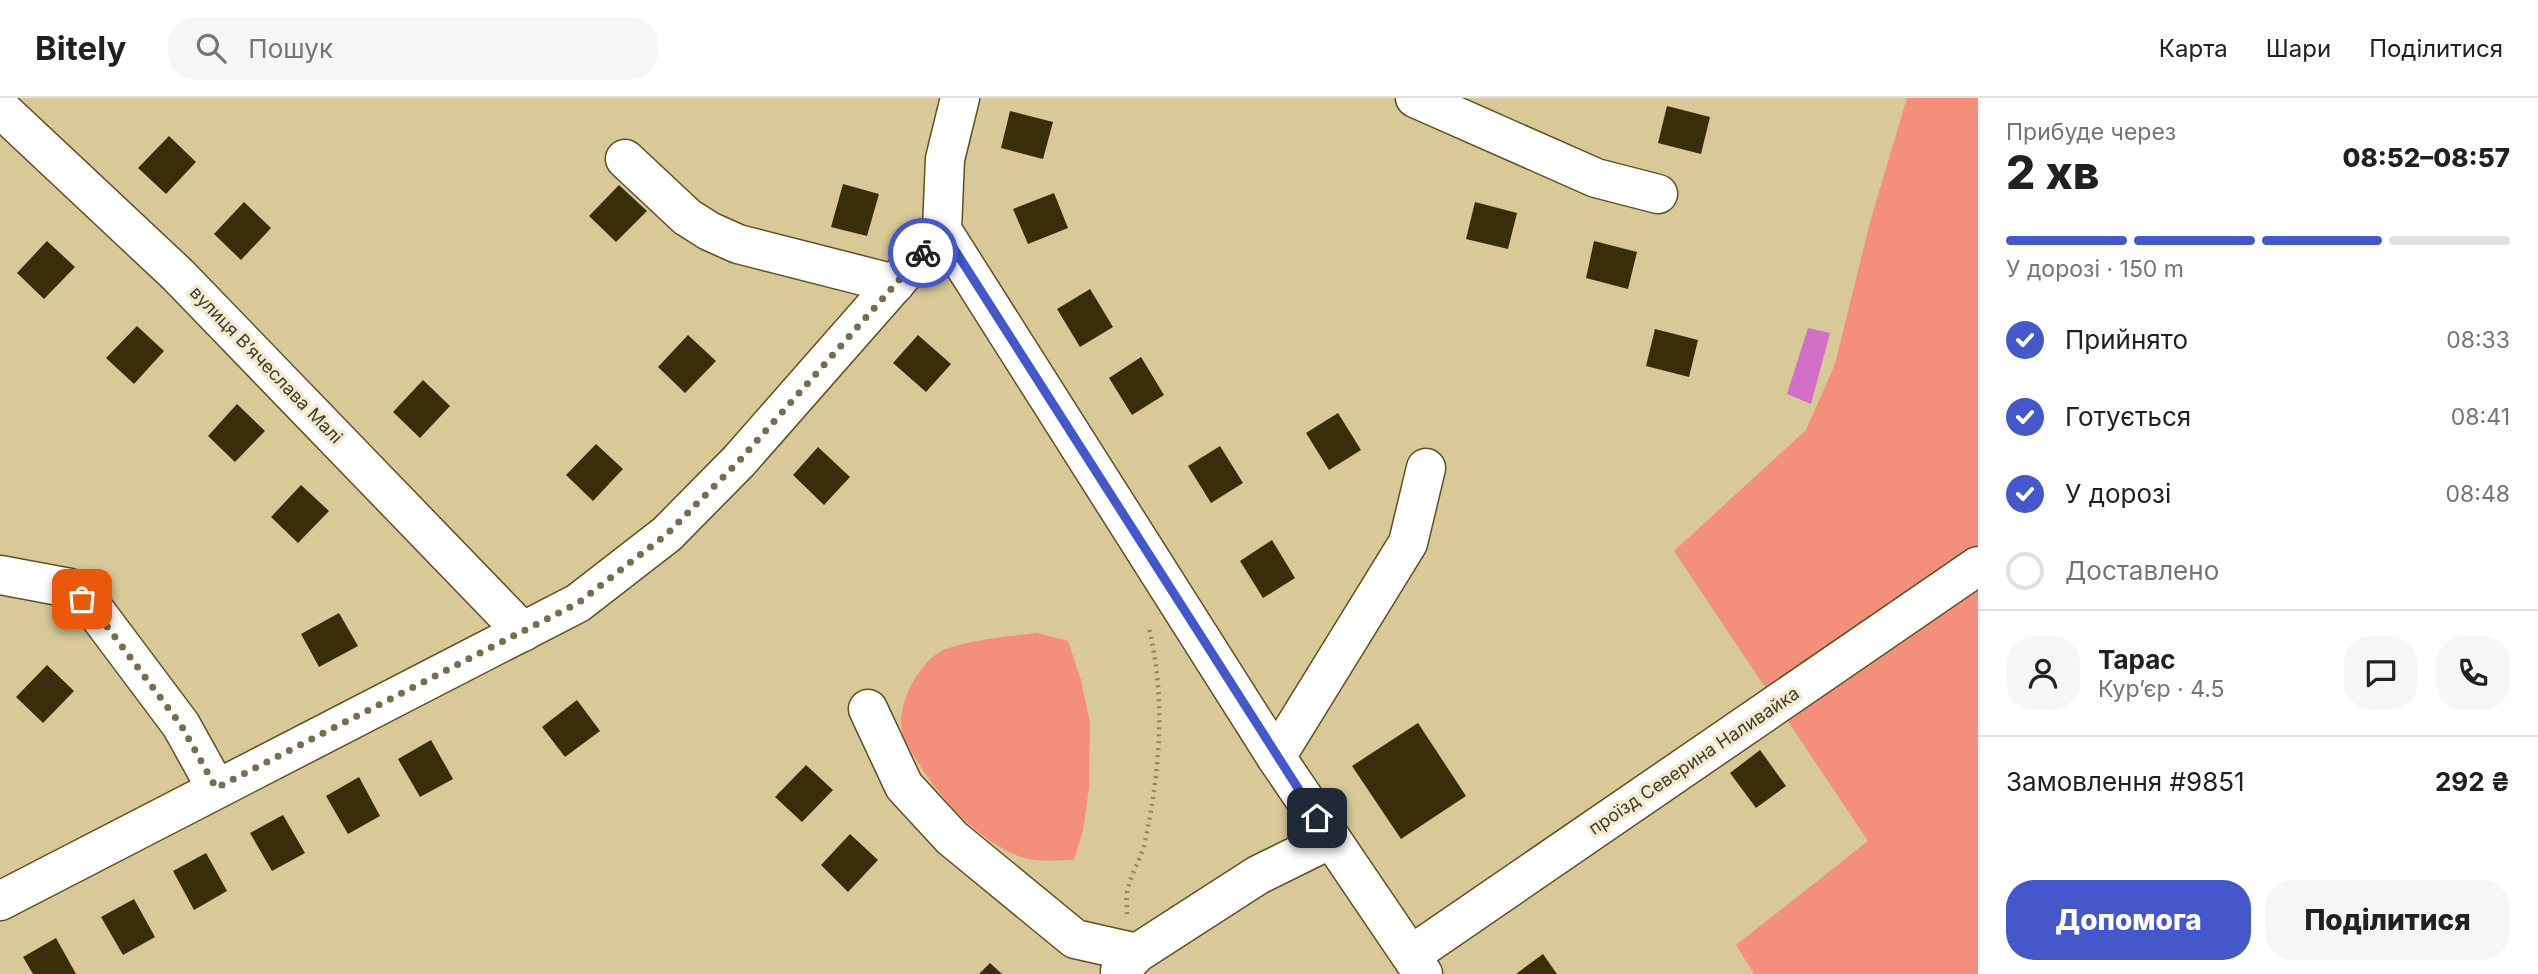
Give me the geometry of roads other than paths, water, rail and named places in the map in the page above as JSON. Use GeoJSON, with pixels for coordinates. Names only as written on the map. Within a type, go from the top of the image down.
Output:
{"type":"FeatureCollection","features":[{"type":"Feature","properties":{"kind":"street"},"geometry":{"type":"LineString","coordinates":[[960,98],[945,159],[942,230],[1276,757],[1417,965]]}},
{"type":"Feature","properties":{"kind":"street"},"geometry":{"type":"LineString","coordinates":[[1415,98],[1596,178],[1658,194]]}},
{"type":"Feature","properties":{"kind":"street","name":"вулиця Вʼячеслава Малі"},"geometry":{"type":"LineString","coordinates":[[0,108],[178,275],[523,632]]}},
{"type":"Feature","properties":{"kind":"street"},"geometry":{"type":"LineString","coordinates":[[625,159],[687,217],[709,231],[738,244],[895,284]]}},
{"type":"Feature","properties":{"kind":"street"},"geometry":{"type":"LineString","coordinates":[[0,901],[578,603],[667,534],[739,461],[942,230]]}},
{"type":"Feature","properties":{"kind":"street"},"geometry":{"type":"LineString","coordinates":[[1276,757],[1408,543],[1426,468]]}},
{"type":"Feature","properties":{"kind":"street","name":"проїзд Северина Наливайка"},"geometry":{"type":"LineString","coordinates":[[1417,965],[1978,566]]}},
{"type":"Feature","properties":{"kind":"street"},"geometry":{"type":"LineString","coordinates":[[0,575],[70,588],[94,609],[181,725],[216,788]]}},
{"type":"Feature","properties":{"kind":"street"},"geometry":{"type":"LineString","coordinates":[[868,709],[904,786],[952,838],[1075,939],[1127,964],[1258,875],[1331,839]]}}]}
